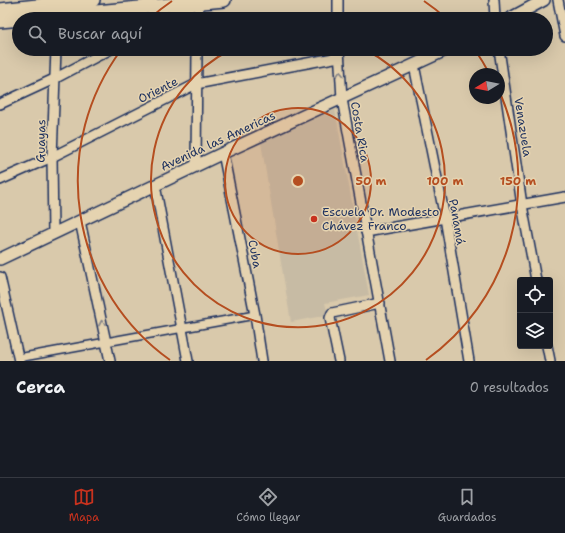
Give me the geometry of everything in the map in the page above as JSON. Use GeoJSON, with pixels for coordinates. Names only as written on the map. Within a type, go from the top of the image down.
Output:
{"type":"FeatureCollection","features":[{"type":"Feature","properties":{"kind":"main road"},"geometry":{"type":"LineString","coordinates":[[45,12],[94,0]]}},
{"type":"Feature","properties":{"kind":"main road"},"geometry":{"type":"LineString","coordinates":[[0,10],[60,9],[224,0]]}},
{"type":"Feature","properties":{"kind":"main road"},"geometry":{"type":"LineString","coordinates":[[0,21],[12,19]]}},
{"type":"Feature","properties":{"kind":"street"},"geometry":{"type":"LineString","coordinates":[[338,0],[338,12]]}},
{"type":"Feature","properties":{"kind":"street"},"geometry":{"type":"LineString","coordinates":[[494,0],[495,12]]}},
{"type":"Feature","properties":{"kind":"street"},"geometry":{"type":"LineString","coordinates":[[522,12],[544,0]]}},
{"type":"Feature","properties":{"kind":"street"},"geometry":{"type":"LineString","coordinates":[[558,0],[565,36]]}},
{"type":"Feature","properties":{"kind":"street"},"geometry":{"type":"LineString","coordinates":[[180,12],[199,1]]}},
{"type":"Feature","properties":{"kind":"street"},"geometry":{"type":"LineString","coordinates":[[198,12],[199,1]]}},
{"type":"Feature","properties":{"kind":"street","name":"Guayas"},"geometry":{"type":"LineString","coordinates":[[53,234],[52,156],[56,56]]}},
{"type":"Feature","properties":{"kind":"street"},"geometry":{"type":"LineString","coordinates":[[0,104],[54,79],[98,56]]}},
{"type":"Feature","properties":{"kind":"street"},"geometry":{"type":"LineString","coordinates":[[196,166],[197,56]]}},
{"type":"Feature","properties":{"kind":"street","name":"Oriente"},"geometry":{"type":"LineString","coordinates":[[0,180],[52,156],[196,84],[325,56]]}},
{"type":"Feature","properties":{"kind":"street","name":"Costa Rica"},"geometry":{"type":"LineString","coordinates":[[339,56],[342,98],[390,361]]}},
{"type":"Feature","properties":{"kind":"street","name":"Avenida las Americas"},"geometry":{"type":"LineString","coordinates":[[0,259],[223,153],[433,56]]}},
{"type":"Feature","properties":{"kind":"street","name":"Venazuela"},"geometry":{"type":"LineString","coordinates":[[500,56],[522,205],[535,277]]}},
{"type":"Feature","properties":{"kind":"street","name":"Panamá"},"geometry":{"type":"LineString","coordinates":[[414,65],[445,218],[469,361]]}},
{"type":"Feature","properties":{"kind":"street","name":"Cuba"},"geometry":{"type":"LineString","coordinates":[[223,153],[255,315],[262,361]]}},
{"type":"Feature","properties":{"kind":"street"},"geometry":{"type":"LineString","coordinates":[[155,185],[188,361]]}},
{"type":"Feature","properties":{"kind":"street"},"geometry":{"type":"LineString","coordinates":[[366,232],[565,197]]}},
{"type":"Feature","properties":{"kind":"street"},"geometry":{"type":"LineString","coordinates":[[80,221],[110,361]]}},
{"type":"Feature","properties":{"kind":"street"},"geometry":{"type":"LineString","coordinates":[[0,277],[19,360],[106,342],[255,315]]}},
{"type":"Feature","properties":{"kind":"street"},"geometry":{"type":"LineString","coordinates":[[340,361],[330,318],[332,313],[380,303]]}},
{"type":"Feature","properties":{"kind":"street"},"geometry":{"type":"LineString","coordinates":[[548,349],[550,361]]}},
{"type":"Feature","properties":{"kind":"shaded area","name":"Escuela Dr. Modesto Chávez Franco"},"geometry":{"type":"Polygon","coordinates":[[[335,110],[369,295],[325,303],[328,315],[291,322],[261,143],[335,110]]]}},
{"type":"Feature","properties":{"kind":"place","name":"Escuela Dr. Modesto Chávez Franco"},"geometry":{"type":"Point","coordinates":[314,219]}}]}
